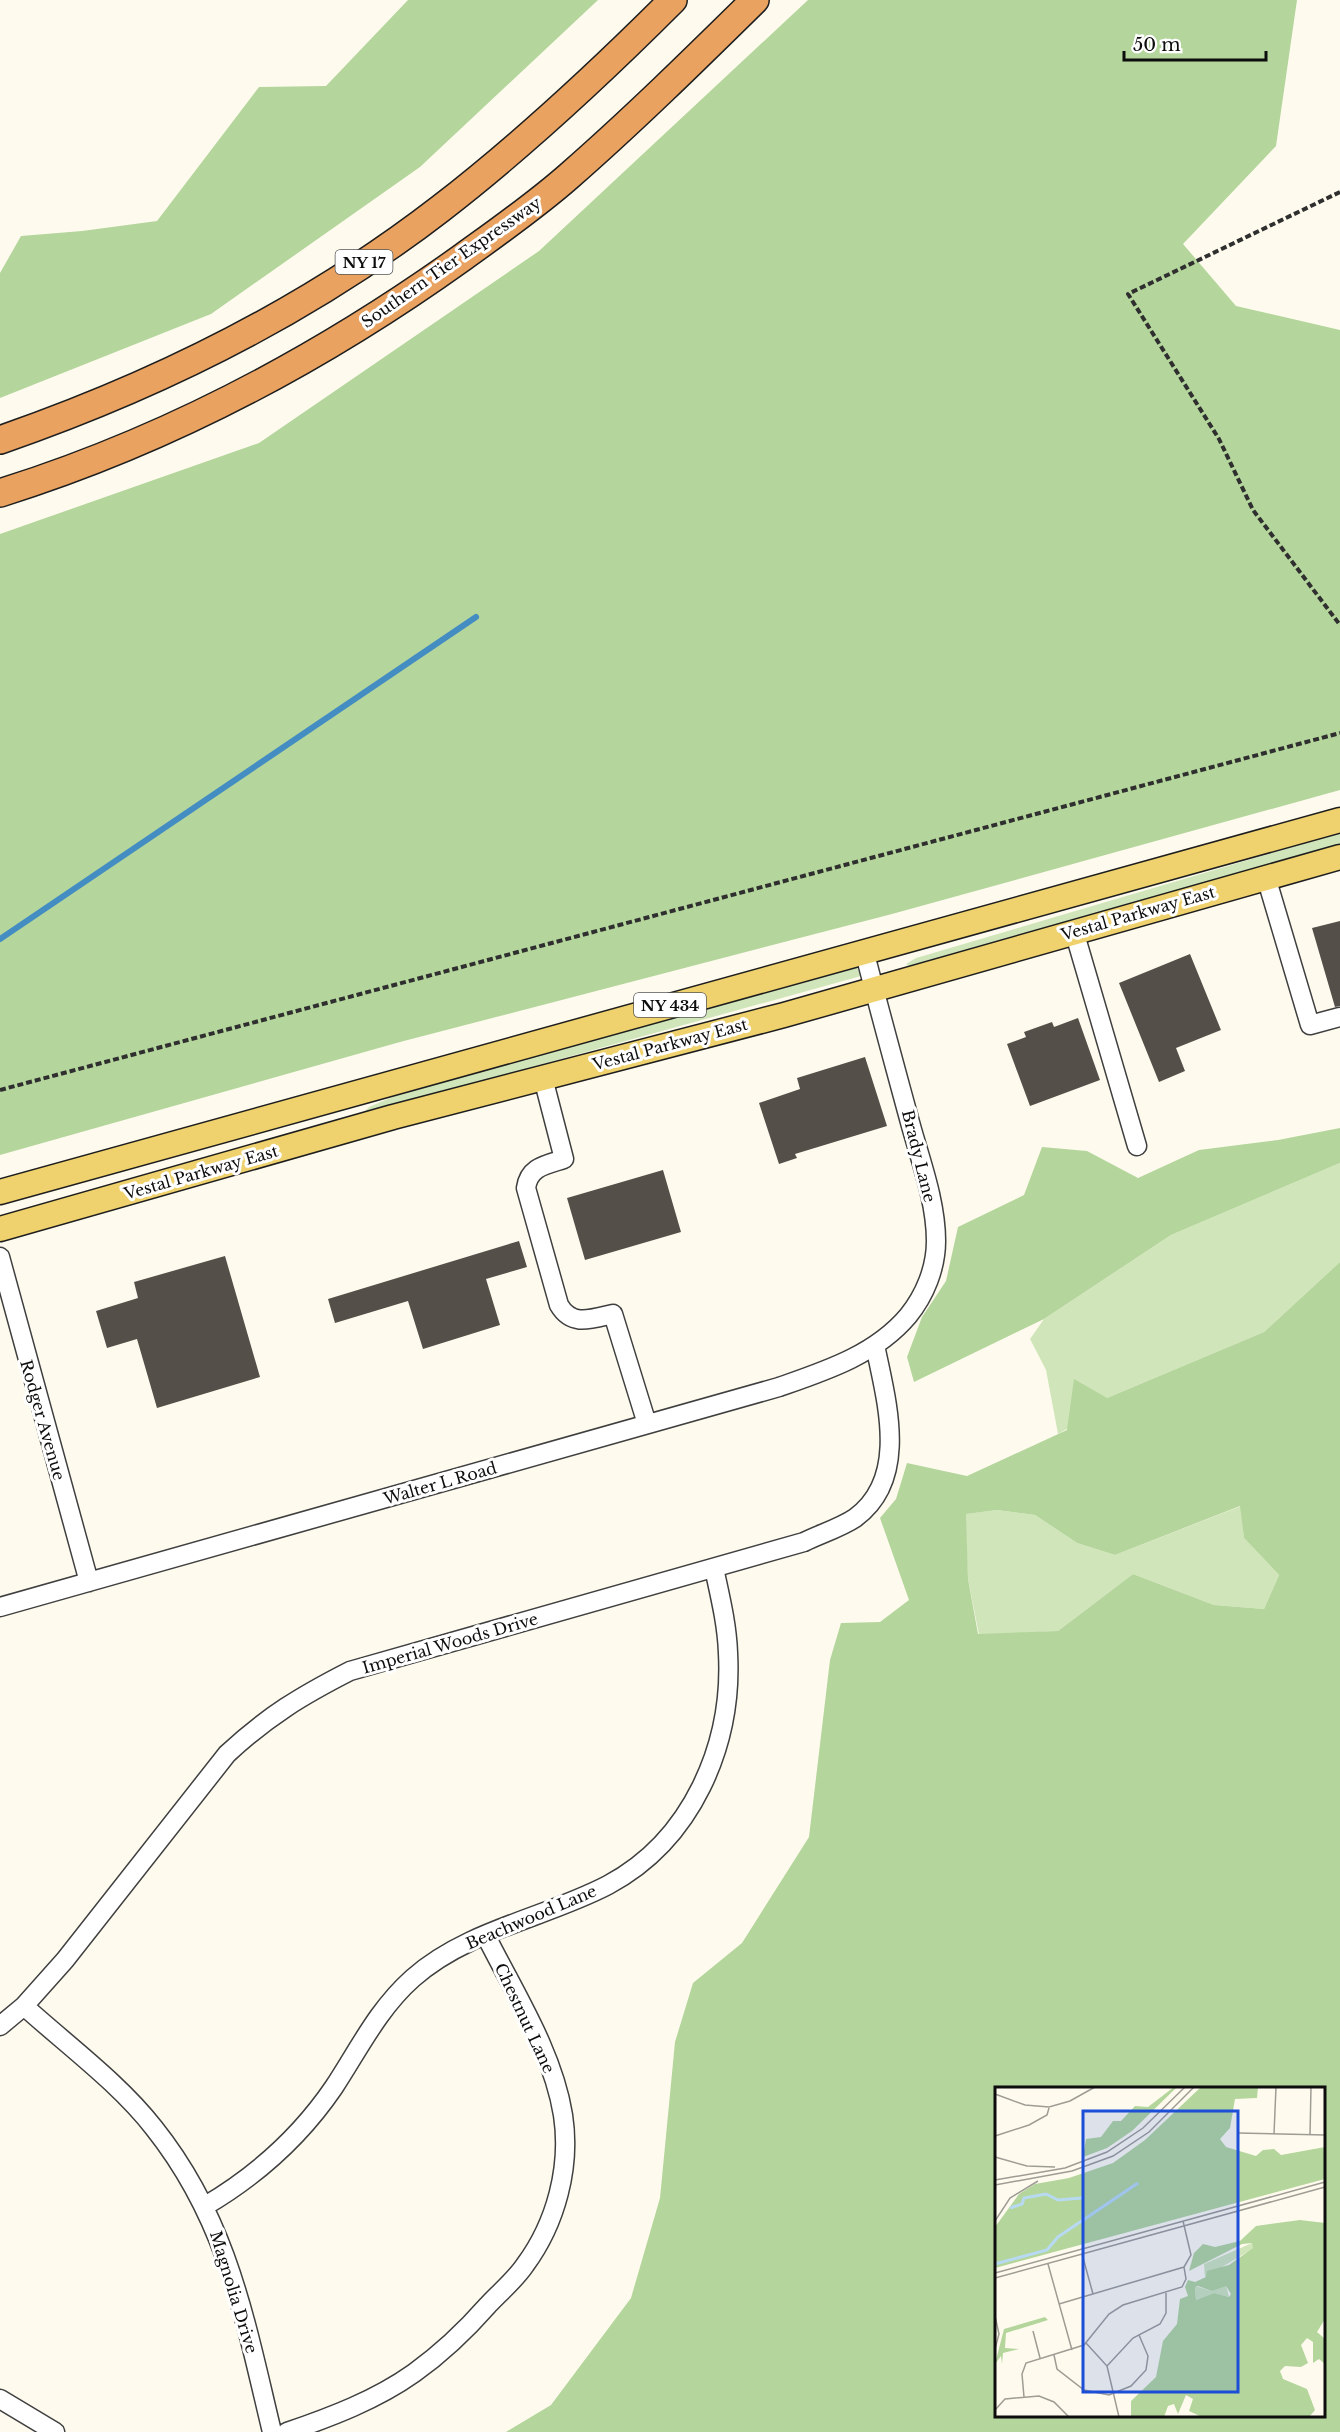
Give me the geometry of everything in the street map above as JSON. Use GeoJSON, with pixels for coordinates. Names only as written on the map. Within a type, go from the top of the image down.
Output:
{"type":"FeatureCollection","features":[{"type":"Feature","properties":{"kind":"highway","name":"NY 17"},"geometry":{"type":"LineString","coordinates":[[0,440],[51,422],[206,354],[280,314],[356,267],[439,210],[518,146],[561,109],[674,0]]}},
{"type":"Feature","properties":{"kind":"highway","name":"Southern Tier Expressway"},"geometry":{"type":"LineString","coordinates":[[0,493],[50,477],[185,421],[255,387],[394,306],[520,216],[568,177],[683,71],[755,0]]}},
{"type":"Feature","properties":{"kind":"main road","name":"NY 434"},"geometry":{"type":"LineString","coordinates":[[0,1192],[864,950],[1340,820]]}},
{"type":"Feature","properties":{"kind":"main road","name":"Vestal Parkway East"},"geometry":{"type":"LineString","coordinates":[[0,1229],[393,1117],[874,989],[1340,857]]}},
{"type":"Feature","properties":{"kind":"street"},"geometry":{"type":"LineString","coordinates":[[1266,877],[1310,1025],[1340,1017]]}},
{"type":"Feature","properties":{"kind":"street"},"geometry":{"type":"LineString","coordinates":[[1074,931],[1137,1146]]}},
{"type":"Feature","properties":{"kind":"street","name":"Brady Lane"},"geometry":{"type":"LineString","coordinates":[[864,950],[923,1167],[936,1241],[934,1262],[928,1284],[908,1316],[875,1346]]}},
{"type":"Feature","properties":{"kind":"street"},"geometry":{"type":"LineString","coordinates":[[543,1078],[564,1159],[536,1168],[528,1178],[526,1188],[559,1305],[565,1316],[584,1321],[613,1314],[647,1424]]}},
{"type":"Feature","properties":{"kind":"street","name":"Rodger Avenue"},"geometry":{"type":"LineString","coordinates":[[0,1257],[89,1582]]}},
{"type":"Feature","properties":{"kind":"street","name":"Walter L Road"},"geometry":{"type":"LineString","coordinates":[[0,1606],[779,1387],[840,1366],[875,1346]]}},
{"type":"Feature","properties":{"kind":"street","name":"Imperial Woods Drive"},"geometry":{"type":"LineString","coordinates":[[0,2026],[24,2006],[65,1960],[227,1754],[258,1725],[294,1700],[350,1671],[804,1542],[855,1518],[869,1504],[881,1486],[890,1455],[887,1403],[875,1346]]}},
{"type":"Feature","properties":{"kind":"street","name":"Beachwood Lane"},"geometry":{"type":"LineString","coordinates":[[205,2206],[261,2169],[314,2115],[380,2012],[412,1978],[448,1954],[609,1884],[670,1838],[688,1814],[705,1780],[719,1741],[728,1684],[723,1611],[714,1568]]}},
{"type":"Feature","properties":{"kind":"street","name":"Chestnut Lane"},"geometry":{"type":"LineString","coordinates":[[287,2432],[364,2402],[414,2373],[453,2342],[525,2266],[553,2212],[565,2158],[563,2115],[552,2073],[486,1936]]}},
{"type":"Feature","properties":{"kind":"street","name":"Magnolia Drive"},"geometry":{"type":"LineString","coordinates":[[24,2006],[134,2105],[155,2129],[205,2206],[224,2248],[272,2432]]}},
{"type":"Feature","properties":{"kind":"street"},"geometry":{"type":"LineString","coordinates":[[0,2399],[55,2432]]}},
{"type":"Feature","properties":{"kind":"path"},"geometry":{"type":"LineString","coordinates":[[1340,192],[1128,294],[1219,438],[1253,510],[1340,625]]}},
{"type":"Feature","properties":{"kind":"path"},"geometry":{"type":"LineString","coordinates":[[0,1090],[1340,733]]}},
{"type":"Feature","properties":{"kind":"green space"},"geometry":{"type":"Polygon","coordinates":[[[408,0],[598,0],[420,167],[211,314],[0,398],[0,273],[21,236],[157,221],[259,87],[326,86],[408,0]]]}},
{"type":"Feature","properties":{"kind":"green space"},"geometry":{"type":"Polygon","coordinates":[[[808,0],[1297,0],[1276,146],[1183,244],[1236,306],[1340,330],[1340,790],[892,914],[400,1042],[0,1155],[0,534],[259,443],[539,251],[808,0]]]}},
{"type":"Feature","properties":{"kind":"green space"},"geometry":{"type":"Polygon","coordinates":[[[1340,833],[1340,844],[910,967],[906,964],[916,958],[1340,833]]]}},
{"type":"Feature","properties":{"kind":"green space"},"geometry":{"type":"Polygon","coordinates":[[[856,965],[861,976],[362,1114],[369,1107],[425,1083],[856,965]]]}},
{"type":"Feature","properties":{"kind":"green space"},"geometry":{"type":"Polygon","coordinates":[[[1340,1128],[1340,1163],[1171,1235],[1044,1319],[914,1382],[907,1357],[922,1317],[946,1281],[958,1227],[1024,1195],[1042,1147],[1087,1151],[1138,1178],[1199,1150],[1278,1140],[1340,1128]]]}},
{"type":"Feature","properties":{"kind":"green space"},"geometry":{"type":"Polygon","coordinates":[[[1340,1163],[1340,1262],[1264,1332],[1107,1398],[1058,1434],[1046,1370],[1030,1339],[1044,1319],[1171,1235],[1340,1163]]]}},
{"type":"Feature","properties":{"kind":"green space"},"geometry":{"type":"Polygon","coordinates":[[[1340,1262],[1340,2432],[506,2432],[551,2405],[631,2298],[660,2198],[675,2042],[693,1983],[742,1943],[809,1837],[830,1660],[841,1623],[880,1622],[909,1600],[880,1518],[896,1499],[907,1463],[967,1476],[1067,1430],[1074,1379],[1107,1398],[1264,1332],[1340,1262]],[[1240,1506],[1115,1555],[1077,1543],[1035,1515],[997,1510],[966,1514],[968,1579],[978,1634],[1058,1631],[1133,1574],[1214,1605],[1264,1609],[1279,1575],[1244,1538],[1240,1506]]]}},
{"type":"Feature","properties":{"kind":"green space"},"geometry":{"type":"Polygon","coordinates":[[[1241,1506],[1244,1538],[1279,1575],[1264,1609],[1214,1605],[1133,1574],[1058,1631],[979,1635],[968,1579],[965,1514],[997,1510],[1035,1515],[1077,1543],[1115,1555],[1241,1506]]]}},
{"type":"Feature","properties":{"kind":"building"},"geometry":{"type":"Polygon","coordinates":[[[1340,921],[1340,1006],[1335,1007],[1312,928],[1340,921]]]}},
{"type":"Feature","properties":{"kind":"building"},"geometry":{"type":"Polygon","coordinates":[[[1190,954],[1221,1030],[1176,1048],[1185,1071],[1159,1082],[1119,983],[1190,954]]]}},
{"type":"Feature","properties":{"kind":"building"},"geometry":{"type":"Polygon","coordinates":[[[1078,1018],[1100,1080],[1030,1106],[1007,1044],[1026,1037],[1024,1032],[1052,1022],[1054,1027],[1078,1018]]]}},
{"type":"Feature","properties":{"kind":"building"},"geometry":{"type":"Polygon","coordinates":[[[865,1057],[887,1126],[795,1154],[797,1158],[779,1164],[759,1103],[800,1089],[797,1078],[865,1057]]]}},
{"type":"Feature","properties":{"kind":"building"},"geometry":{"type":"Polygon","coordinates":[[[663,1170],[681,1232],[585,1260],[567,1198],[663,1170]]]}},
{"type":"Feature","properties":{"kind":"building"},"geometry":{"type":"Polygon","coordinates":[[[519,1241],[527,1267],[486,1279],[500,1325],[423,1349],[408,1301],[335,1323],[328,1299],[519,1241]]]}},
{"type":"Feature","properties":{"kind":"building"},"geometry":{"type":"Polygon","coordinates":[[[225,1256],[260,1377],[157,1408],[137,1339],[107,1348],[96,1311],[138,1298],[134,1282],[225,1256]]]}},
{"type":"Feature","properties":{"kind":"waterway"},"geometry":{"type":"LineString","coordinates":[[0,939],[476,617]]}}]}
